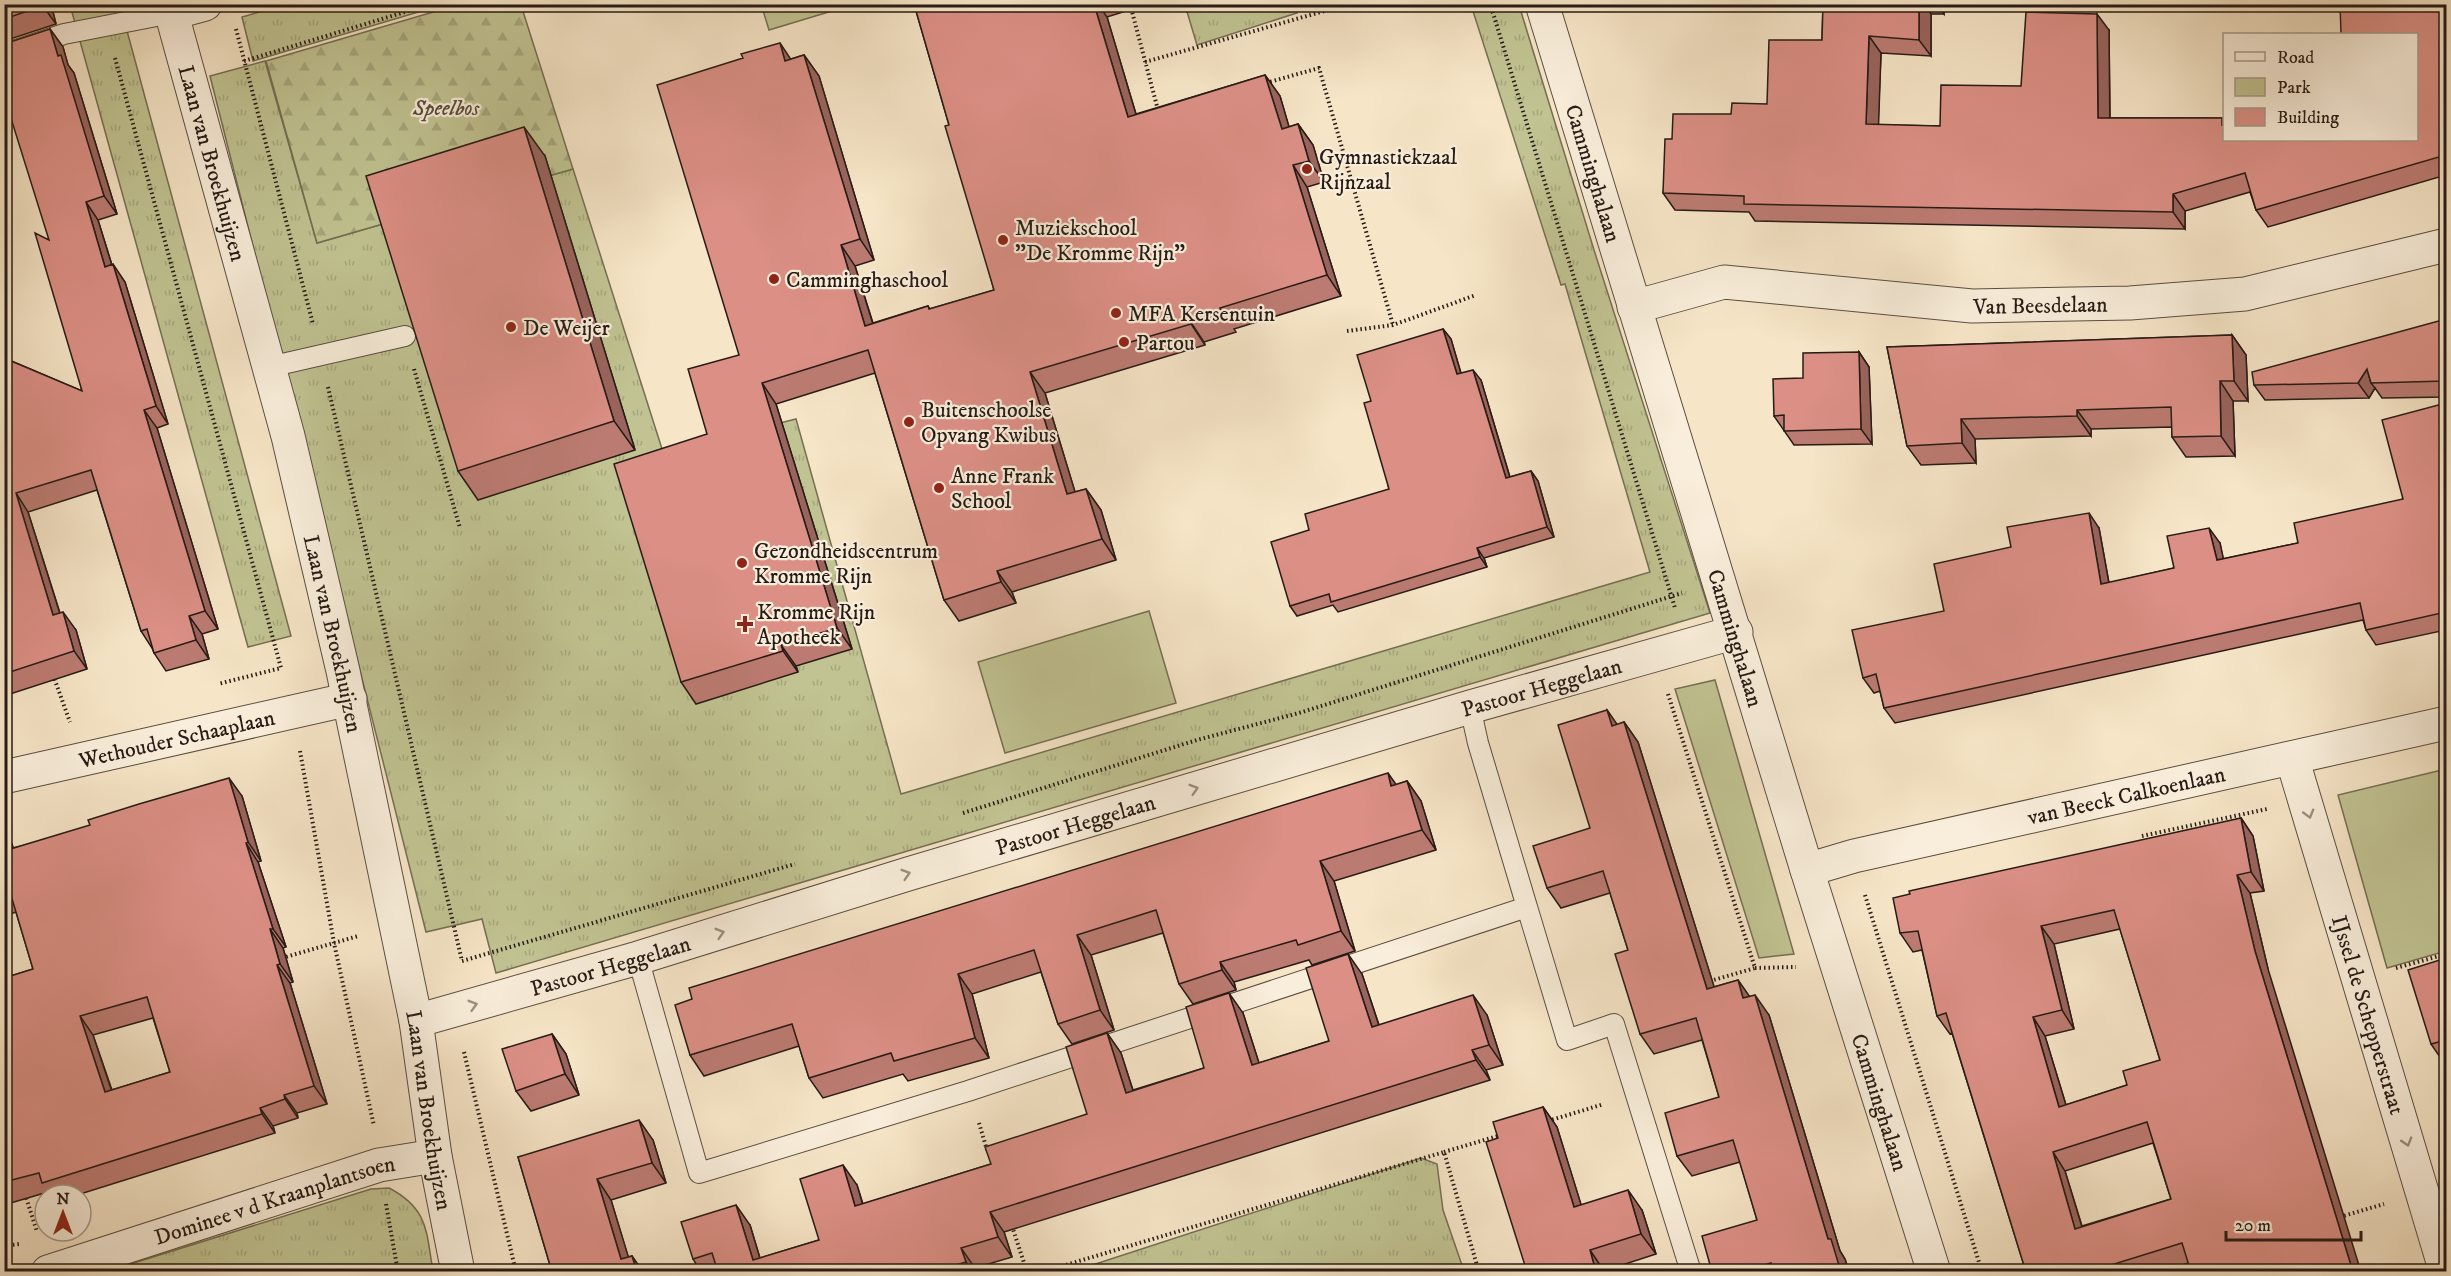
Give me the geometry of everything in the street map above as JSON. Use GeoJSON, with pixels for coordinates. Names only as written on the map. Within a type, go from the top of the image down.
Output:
{"type":"FeatureCollection","features":[{"type":"Feature","properties":{"kind":"street"},"geometry":{"type":"LineString","coordinates":[[170,9],[205,4]]}},
{"type":"Feature","properties":{"kind":"street","name":"Camminghalaan"},"geometry":{"type":"LineString","coordinates":[[1542,4],[1934,1272]]}},
{"type":"Feature","properties":{"kind":"street","name":"Laan van Broekhuijzen"},"geometry":{"type":"LineString","coordinates":[[170,9],[288,436],[350,699],[416,1021],[435,1156],[458,1272]]}},
{"type":"Feature","properties":{"kind":"street","name":"Van Beesdelaan"},"geometry":{"type":"LineString","coordinates":[[1634,307],[1724,282],[1972,306],[2130,303],[2245,294],[2446,245]]}},
{"type":"Feature","properties":{"kind":"street","name":"Pastoor Heggelaan"},"geometry":{"type":"LineString","coordinates":[[416,1021],[638,958],[908,874],[1470,706],[1736,632]]}},
{"type":"Feature","properties":{"kind":"street","name":"Wethouder Schaaplaan"},"geometry":{"type":"LineString","coordinates":[[4,777],[350,699]]}},
{"type":"Feature","properties":{"kind":"street","name":"van Beeck Calkoenlaan"},"geometry":{"type":"LineString","coordinates":[[1808,870],[1854,856],[2446,723]]}},
{"type":"Feature","properties":{"kind":"street","name":"IJssel de Schepperstraat"},"geometry":{"type":"LineString","coordinates":[[2292,758],[2446,1272]]}},
{"type":"Feature","properties":{"kind":"street","name":"Dominee v d Kraanplantsoen"},"geometry":{"type":"LineString","coordinates":[[44,1257],[379,1165],[435,1156]]}},
{"type":"Feature","properties":{"kind":"lane"},"geometry":{"type":"LineString","coordinates":[[4,54],[64,34],[106,26],[170,9]]}},
{"type":"Feature","properties":{"kind":"lane"},"geometry":{"type":"LineString","coordinates":[[269,367],[405,336]]}},
{"type":"Feature","properties":{"kind":"lane"},"geometry":{"type":"LineString","coordinates":[[1470,706],[1478,743],[1567,1040],[1614,1024],[1691,1272]]}},
{"type":"Feature","properties":{"kind":"lane"},"geometry":{"type":"LineString","coordinates":[[638,958],[699,1173],[968,1091],[1527,907]]}},
{"type":"Feature","properties":{"kind":"path"},"geometry":{"type":"LineString","coordinates":[[244,61],[430,4]]}},
{"type":"Feature","properties":{"kind":"path"},"geometry":{"type":"LineString","coordinates":[[1130,4],[1159,112]]}},
{"type":"Feature","properties":{"kind":"path"},"geometry":{"type":"LineString","coordinates":[[1145,62],[1349,4]]}},
{"type":"Feature","properties":{"kind":"path"},"geometry":{"type":"LineString","coordinates":[[1397,10],[1418,4]]}},
{"type":"Feature","properties":{"kind":"path"},"geometry":{"type":"LineString","coordinates":[[1488,4],[1493,14],[1686,645],[1666,688],[1755,968],[1701,984]]}},
{"type":"Feature","properties":{"kind":"path"},"geometry":{"type":"LineString","coordinates":[[106,26],[298,741],[334,943],[376,1134],[379,1165],[398,1272]]}},
{"type":"Feature","properties":{"kind":"path"},"geometry":{"type":"LineString","coordinates":[[235,27],[304,283],[321,355]]}},
{"type":"Feature","properties":{"kind":"path"},"geometry":{"type":"LineString","coordinates":[[1262,84],[1319,68],[1393,325]]}},
{"type":"Feature","properties":{"kind":"path"},"geometry":{"type":"LineString","coordinates":[[1347,331],[1393,325],[1476,295]]}},
{"type":"Feature","properties":{"kind":"path"},"geometry":{"type":"LineString","coordinates":[[405,336],[460,528]]}},
{"type":"Feature","properties":{"kind":"path","name":"Pastoor Heggelaan"},"geometry":{"type":"LineString","coordinates":[[321,355],[462,961],[805,861]]}},
{"type":"Feature","properties":{"kind":"path","name":"Pastoor Heggelaan"},"geometry":{"type":"LineString","coordinates":[[962,813],[1174,747],[1299,712],[1719,581]]}},
{"type":"Feature","properties":{"kind":"path"},"geometry":{"type":"LineString","coordinates":[[214,685],[280,668]]}},
{"type":"Feature","properties":{"kind":"path"},"geometry":{"type":"LineString","coordinates":[[52,671],[70,722]]}},
{"type":"Feature","properties":{"kind":"path"},"geometry":{"type":"LineString","coordinates":[[59,725],[81,719]]}},
{"type":"Feature","properties":{"kind":"path"},"geometry":{"type":"LineString","coordinates":[[1865,895],[1982,1272]]}},
{"type":"Feature","properties":{"kind":"path"},"geometry":{"type":"LineString","coordinates":[[278,960],[396,925]]}},
{"type":"Feature","properties":{"kind":"path"},"geometry":{"type":"LineString","coordinates":[[2357,979],[2446,954]]}},
{"type":"Feature","properties":{"kind":"path"},"geometry":{"type":"LineString","coordinates":[[463,1050],[516,1272]]}},
{"type":"Feature","properties":{"kind":"path"},"geometry":{"type":"LineString","coordinates":[[968,1091],[990,1159]]}},
{"type":"Feature","properties":{"kind":"path"},"geometry":{"type":"LineString","coordinates":[[1546,1122],[1637,1095]]}},
{"type":"Feature","properties":{"kind":"path"},"geometry":{"type":"LineString","coordinates":[[1056,1272],[1059,1267],[1512,1132]]}},
{"type":"Feature","properties":{"kind":"path"},"geometry":{"type":"LineString","coordinates":[[1444,1152],[1479,1272]]}},
{"type":"Feature","properties":{"kind":"path"},"geometry":{"type":"LineString","coordinates":[[22,1186],[44,1257]]}},
{"type":"Feature","properties":{"kind":"path"},"geometry":{"type":"LineString","coordinates":[[2338,1218],[2393,1201]]}},
{"type":"Feature","properties":{"kind":"path"},"geometry":{"type":"LineString","coordinates":[[1009,1215],[1027,1272]]}},
{"type":"Feature","properties":{"kind":"green space"},"geometry":{"type":"Polygon","coordinates":[[[761,4],[852,4],[852,5],[769,30],[761,4]]]}},
{"type":"Feature","properties":{"kind":"green space"},"geometry":{"type":"Polygon","coordinates":[[[70,5],[120,5],[291,636],[248,647],[70,5]]]}},
{"type":"Feature","properties":{"kind":"green space"},"geometry":{"type":"Polygon","coordinates":[[[284,5],[442,5],[253,61],[242,17],[284,5]]]}},
{"type":"Feature","properties":{"kind":"green space","name":"Speelbos"},"geometry":{"type":"Polygon","coordinates":[[[457,5],[521,5],[573,169],[317,243],[266,61],[457,5]]]}},
{"type":"Feature","properties":{"kind":"green space"},"geometry":{"type":"Polygon","coordinates":[[[1185,5],[1295,5],[1297,13],[1197,45],[1185,5]]]}},
{"type":"Feature","properties":{"kind":"green space"},"geometry":{"type":"Polygon","coordinates":[[[1471,5],[1519,5],[1594,250],[1710,613],[496,973],[482,919],[426,932],[210,76],[265,61],[317,243],[573,169],[663,452],[796,419],[901,794],[1650,572],[1565,284],[1561,285],[1471,5]]]}},
{"type":"Feature","properties":{"kind":"green space"},"geometry":{"type":"Polygon","coordinates":[[[1149,611],[1176,703],[1005,753],[978,662],[1149,611]]]}},
{"type":"Feature","properties":{"kind":"green space"},"geometry":{"type":"Polygon","coordinates":[[[1715,680],[1794,954],[1759,958],[1675,689],[1715,680]]]}},
{"type":"Feature","properties":{"kind":"green space"},"geometry":{"type":"Polygon","coordinates":[[[2446,769],[2446,951],[2387,968],[2338,795],[2446,769]]]}},
{"type":"Feature","properties":{"kind":"green space"},"geometry":{"type":"Polygon","coordinates":[[[1421,1158],[1437,1164],[1443,1210],[1464,1271],[1074,1271],[1421,1158]]]}},
{"type":"Feature","properties":{"kind":"green space"},"geometry":{"type":"Polygon","coordinates":[[[389,1188],[412,1204],[419,1213],[427,1233],[433,1271],[108,1271],[371,1189],[389,1188]]]}},
{"type":"Feature","properties":{"kind":"building"},"geometry":{"type":"Polygon","coordinates":[[[4,4],[43,4],[43,6],[4,19],[4,4]]]}},
{"type":"Feature","properties":{"kind":"building","name":"MFA Kersentuin"},"geometry":{"type":"Polygon","coordinates":[[[914,4],[1094,4],[1128,117],[1265,75],[1282,129],[1298,124],[1309,161],[1293,165],[1327,275],[1220,308],[1221,311],[1190,321],[1191,324],[1030,372],[1067,494],[1086,489],[1102,539],[997,571],[1001,582],[944,600],[868,350],[762,383],[837,628],[781,645],[783,651],[681,682],[614,464],[707,434],[688,369],[739,355],[657,85],[743,58],[741,54],[780,43],[785,61],[804,55],[860,239],[841,245],[865,326],[928,306],[929,309],[994,290],[945,126],[949,125],[914,4]]]}},
{"type":"Feature","properties":{"kind":"building"},"geometry":{"type":"Polygon","coordinates":[[[1823,4],[1919,4],[1919,40],[1869,36],[1866,124],[1940,126],[1941,85],[2021,86],[2026,12],[2097,14],[2098,118],[2222,118],[2223,141],[2418,141],[2418,33],[2341,33],[2340,4],[2446,4],[2446,155],[2256,210],[2245,173],[2173,194],[2173,212],[1744,204],[1744,196],[1663,193],[1665,139],[1672,139],[1673,114],[1731,114],[1732,103],[1767,104],[1769,40],[1822,40],[1823,4]]]}},
{"type":"Feature","properties":{"kind":"building"},"geometry":{"type":"Polygon","coordinates":[[[50,29],[58,56],[61,55],[104,196],[86,202],[105,267],[113,264],[156,406],[144,410],[205,611],[189,616],[196,640],[154,653],[147,629],[141,631],[91,470],[16,493],[53,615],[63,612],[74,651],[4,674],[4,358],[82,391],[35,233],[49,240],[4,96],[4,44],[50,29]]]}},
{"type":"Feature","properties":{"kind":"building","name":"De Weijer"},"geometry":{"type":"Polygon","coordinates":[[[524,127],[614,421],[458,471],[366,176],[524,127]]]}},
{"type":"Feature","properties":{"kind":"building"},"geometry":{"type":"Polygon","coordinates":[[[2446,319],[2446,381],[2371,383],[2367,369],[2358,383],[2254,385],[2252,372],[2446,319]]]}},
{"type":"Feature","properties":{"kind":"building"},"geometry":{"type":"Polygon","coordinates":[[[1443,329],[1457,374],[1473,370],[1506,478],[1531,471],[1547,527],[1477,548],[1480,557],[1331,602],[1329,594],[1290,606],[1271,542],[1309,530],[1305,514],[1389,489],[1364,403],[1371,401],[1357,355],[1443,329]]]}},
{"type":"Feature","properties":{"kind":"building"},"geometry":{"type":"Polygon","coordinates":[[[2232,335],[2234,381],[2220,381],[2221,436],[2172,437],[2171,407],[2077,410],[2077,416],[1961,419],[1962,443],[1907,446],[1887,347],[2232,335]]]}},
{"type":"Feature","properties":{"kind":"building"},"geometry":{"type":"Polygon","coordinates":[[[1859,352],[1861,429],[1784,431],[1784,415],[1774,416],[1773,379],[1803,378],[1803,353],[1859,352]]]}},
{"type":"Feature","properties":{"kind":"building"},"geometry":{"type":"Polygon","coordinates":[[[2446,403],[2446,612],[2366,630],[2360,603],[1884,708],[1876,674],[1863,678],[1852,630],[1944,611],[1934,564],[2011,547],[2007,527],[2089,513],[2101,584],[2174,568],[2167,536],[2209,528],[2217,560],[2298,543],[2294,523],[2403,499],[2382,420],[2446,403]]]}},
{"type":"Feature","properties":{"kind":"building"},"geometry":{"type":"Polygon","coordinates":[[[1607,710],[1612,726],[1624,722],[1707,989],[1738,980],[1743,998],[1755,995],[1828,1239],[1831,1239],[1841,1272],[1774,1272],[1771,1263],[1741,1272],[1712,1272],[1702,1236],[1757,1220],[1733,1140],[1677,1156],[1665,1113],[1719,1097],[1696,1018],[1640,1034],[1615,954],[1628,950],[1603,871],[1547,888],[1533,846],[1590,828],[1558,725],[1607,710]]]}},
{"type":"Feature","properties":{"kind":"building"},"geometry":{"type":"Polygon","coordinates":[[[1388,773],[1391,786],[1407,781],[1422,830],[1320,861],[1341,931],[1298,945],[1296,940],[1220,962],[1222,970],[1179,984],[1156,910],[1077,935],[1100,1010],[1058,1024],[1034,950],[958,974],[975,1038],[894,1061],[891,1053],[809,1078],[792,1024],[690,1055],[675,1005],[692,999],[689,988],[1388,773]]]}},
{"type":"Feature","properties":{"kind":"building"},"geometry":{"type":"Polygon","coordinates":[[[229,778],[248,842],[246,843],[273,929],[270,929],[280,964],[277,965],[314,1086],[284,1095],[285,1099],[260,1108],[262,1114],[42,1183],[39,1173],[4,1182],[4,978],[33,969],[10,892],[4,894],[4,843],[7,850],[90,825],[88,820],[229,778]],[[147,997],[80,1016],[105,1092],[170,1072],[147,997]]]}},
{"type":"Feature","properties":{"kind":"building"},"geometry":{"type":"Polygon","coordinates":[[[2241,818],[2251,872],[2237,875],[2255,951],[2353,1272],[2191,1272],[2182,1243],[2111,1265],[2113,1272],[2026,1272],[1946,1013],[1937,1016],[1918,931],[1900,933],[1893,898],[1910,894],[1909,891],[2241,818]],[[2114,910],[2041,926],[2062,1010],[2033,1017],[2059,1107],[2127,1085],[2123,1071],[2160,1060],[2114,910]],[[2147,1122],[2053,1152],[2075,1229],[2171,1199],[2147,1122]]]}},
{"type":"Feature","properties":{"kind":"building"},"geometry":{"type":"Polygon","coordinates":[[[1348,954],[1372,1027],[1473,995],[1489,1045],[1472,1050],[1476,1060],[990,1212],[998,1237],[961,1248],[966,1262],[932,1272],[718,1272],[712,1253],[693,1259],[681,1222],[736,1205],[753,1260],[819,1240],[800,1179],[843,1165],[855,1206],[991,1164],[985,1147],[1087,1114],[1066,1047],[1107,1033],[1126,1093],[1204,1068],[1186,1007],[1229,993],[1252,1065],[1329,1041],[1306,968],[1348,954]]]}},
{"type":"Feature","properties":{"kind":"building"},"geometry":{"type":"Polygon","coordinates":[[[2446,958],[2446,1040],[2431,1044],[2408,970],[2446,958]]]}},
{"type":"Feature","properties":{"kind":"building"},"geometry":{"type":"Polygon","coordinates":[[[552,1034],[565,1074],[516,1091],[502,1049],[552,1034]]]}},
{"type":"Feature","properties":{"kind":"building"},"geometry":{"type":"Polygon","coordinates":[[[1543,1107],[1574,1207],[1628,1190],[1641,1234],[1590,1250],[1596,1272],[1527,1272],[1486,1142],[1498,1138],[1493,1122],[1543,1107]]]}},
{"type":"Feature","properties":{"kind":"building"},"geometry":{"type":"Polygon","coordinates":[[[639,1120],[652,1163],[597,1179],[621,1259],[632,1256],[637,1272],[552,1272],[518,1157],[639,1120]]]}},
{"type":"Feature","properties":{"kind":"place","name":"Gymnastiekzaal Rijnzaal"},"geometry":{"type":"Point","coordinates":[1307,169]}},
{"type":"Feature","properties":{"kind":"place","name":"Muziekschool \"De Kromme Rijn\""},"geometry":{"type":"Point","coordinates":[1003,240]}},
{"type":"Feature","properties":{"kind":"place","name":"Camminghaschool"},"geometry":{"type":"Point","coordinates":[774,279]}},
{"type":"Feature","properties":{"kind":"place","name":"MFA Kersentuin"},"geometry":{"type":"Point","coordinates":[1116,313]}},
{"type":"Feature","properties":{"kind":"place","name":"De Weijer"},"geometry":{"type":"Point","coordinates":[511,327]}},
{"type":"Feature","properties":{"kind":"place","name":"Partou"},"geometry":{"type":"Point","coordinates":[1124,342]}},
{"type":"Feature","properties":{"kind":"place","name":"Buitenschoolse Opvang Kwibus"},"geometry":{"type":"Point","coordinates":[909,422]}},
{"type":"Feature","properties":{"kind":"place","name":"Anne Frank School"},"geometry":{"type":"Point","coordinates":[939,488]}},
{"type":"Feature","properties":{"kind":"place","name":"Gezondheidscentrum Kromme Rijn"},"geometry":{"type":"Point","coordinates":[742,563]}},
{"type":"Feature","properties":{"kind":"place","name":"Kromme Rijn Apotheek"},"geometry":{"type":"Point","coordinates":[745,624]}}]}
